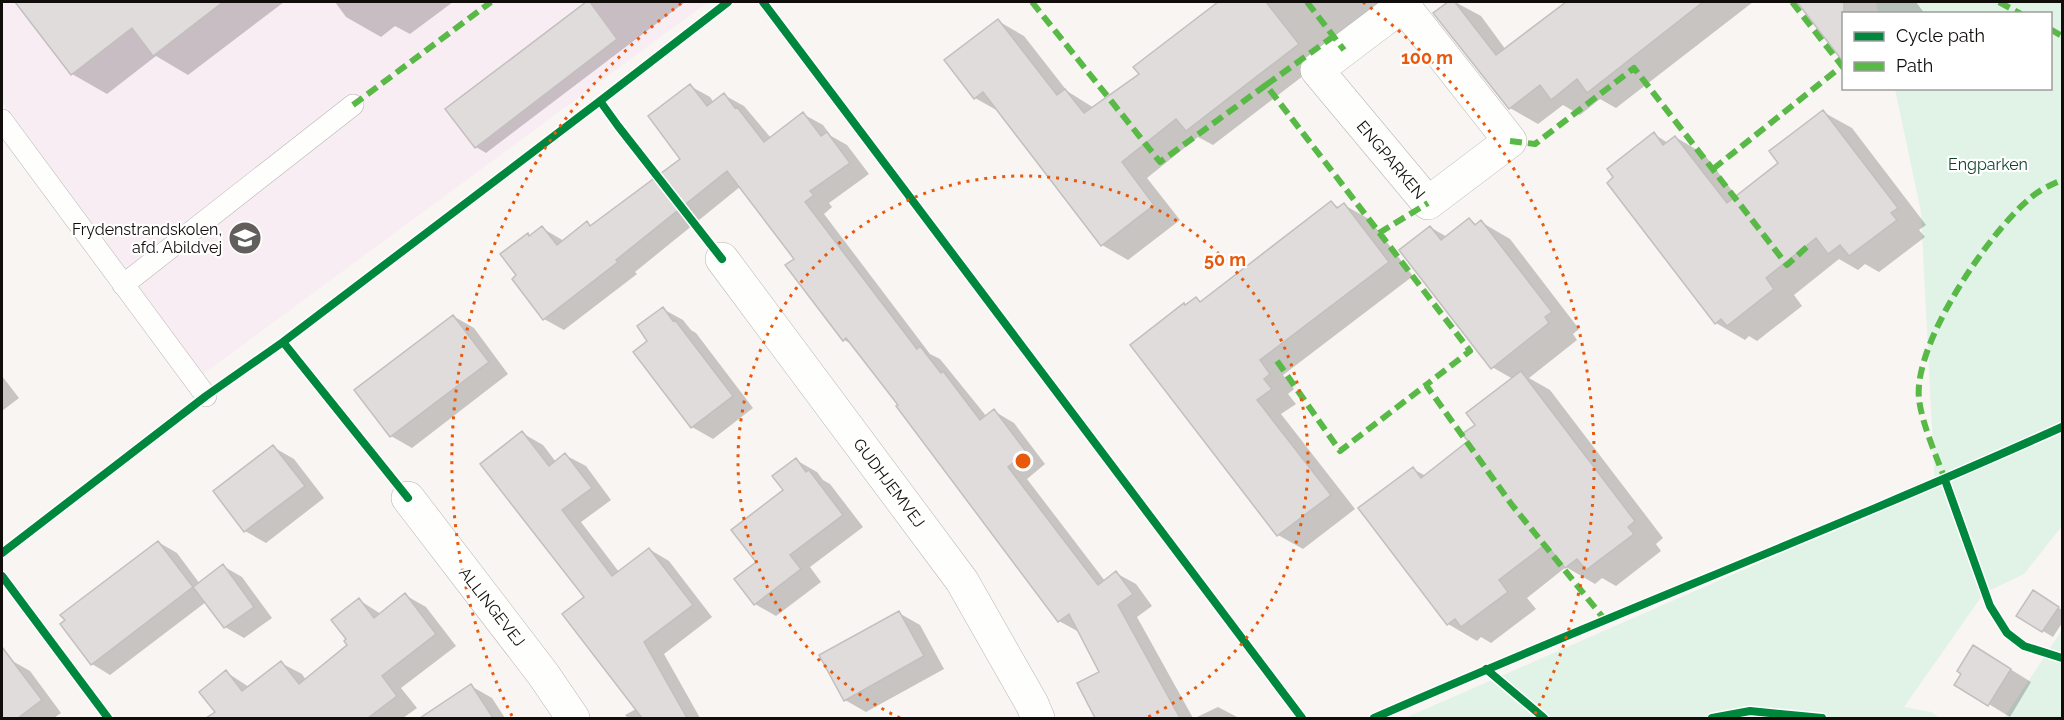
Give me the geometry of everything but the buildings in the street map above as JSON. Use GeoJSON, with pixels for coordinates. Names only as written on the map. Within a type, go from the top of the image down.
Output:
{"type":"FeatureCollection","features":[{"type":"Feature","properties":{"kind":"street","name":"ENGPARKEN"},"geometry":{"type":"LineString","coordinates":[[1405,3],[1510,141],[1428,203],[1317,70],[1405,3]]}},
{"type":"Feature","properties":{"kind":"street","name":"GUDHJEMVEJ"},"geometry":{"type":"LineString","coordinates":[[722,259],[962,581],[1038,718]]}},
{"type":"Feature","properties":{"kind":"street","name":"ALLINGEVEJ"},"geometry":{"type":"LineString","coordinates":[[408,498],[543,674],[573,718]]}},
{"type":"Feature","properties":{"kind":"lane"},"geometry":{"type":"LineString","coordinates":[[123,285],[353,105]]}},
{"type":"Feature","properties":{"kind":"lane"},"geometry":{"type":"LineString","coordinates":[[2,120],[206,396]]}},
{"type":"Feature","properties":{"kind":"shaded area","name":"Frydenstrandskolen, afd. Abildvej"},"geometry":{"type":"Polygon","coordinates":[[[2,2],[708,2],[202,375],[2,102],[2,2]]]}},
{"type":"Feature","properties":{"kind":"green space","name":"Engparken"},"geometry":{"type":"Polygon","coordinates":[[[1876,2],[2062,2],[2062,526],[2024,574],[1984,593],[1904,707],[1931,712],[1940,718],[1405,718],[1935,486],[1921,212],[1895,90],[2052,90],[2052,12],[1878,12],[1876,2]]]}},
{"type":"Feature","properties":{"kind":"green space"},"geometry":{"type":"Polygon","coordinates":[[[2062,630],[2062,718],[2004,718],[2062,630]]]}},
{"type":"Feature","properties":{"kind":"marked path"},"geometry":{"type":"LineString","coordinates":[[353,105],[491,2]]}},
{"type":"Feature","properties":{"kind":"marked path"},"geometry":{"type":"LineString","coordinates":[[1032,2],[1160,162],[1266,85],[1470,351],[1426,385]]}},
{"type":"Feature","properties":{"kind":"marked path"},"geometry":{"type":"LineString","coordinates":[[1307,2],[1344,50]]}},
{"type":"Feature","properties":{"kind":"marked path"},"geometry":{"type":"LineString","coordinates":[[1713,169],[1842,66],[1792,2]]}},
{"type":"Feature","properties":{"kind":"marked path"},"geometry":{"type":"LineString","coordinates":[[1999,2],[2017,12]]}},
{"type":"Feature","properties":{"kind":"marked path"},"geometry":{"type":"LineString","coordinates":[[2052,30],[2062,36]]}},
{"type":"Feature","properties":{"kind":"marked path"},"geometry":{"type":"LineString","coordinates":[[1266,85],[1334,36]]}},
{"type":"Feature","properties":{"kind":"marked path"},"geometry":{"type":"LineString","coordinates":[[1510,141],[1535,144],[1634,68],[1787,265],[1809,245]]}},
{"type":"Feature","properties":{"kind":"marked path"},"geometry":{"type":"LineString","coordinates":[[1946,482],[1926,430],[1919,399],[1920,376],[1928,350],[1940,321],[1956,292],[1992,239],[2031,197],[2062,180]]}},
{"type":"Feature","properties":{"kind":"marked path"},"geometry":{"type":"LineString","coordinates":[[1379,233],[1428,203]]}},
{"type":"Feature","properties":{"kind":"marked path"},"geometry":{"type":"LineString","coordinates":[[1277,361],[1340,451],[1426,385],[1512,505],[1605,620]]}},
{"type":"Feature","properties":{"kind":"cycle path"},"geometry":{"type":"LineString","coordinates":[[2,553],[206,396],[283,342],[728,2]]}},
{"type":"Feature","properties":{"kind":"cycle path"},"geometry":{"type":"LineString","coordinates":[[763,2],[1302,718]]}},
{"type":"Feature","properties":{"kind":"cycle path"},"geometry":{"type":"LineString","coordinates":[[600,101],[722,259]]}},
{"type":"Feature","properties":{"kind":"cycle path"},"geometry":{"type":"LineString","coordinates":[[283,342],[408,498]]}},
{"type":"Feature","properties":{"kind":"cycle path"},"geometry":{"type":"LineString","coordinates":[[1374,718],[1977,465],[2062,427]]}},
{"type":"Feature","properties":{"kind":"cycle path"},"geometry":{"type":"LineString","coordinates":[[1945,480],[1990,606],[2007,633],[2024,646],[2062,658]]}},
{"type":"Feature","properties":{"kind":"cycle path"},"geometry":{"type":"LineString","coordinates":[[2,576],[108,718]]}},
{"type":"Feature","properties":{"kind":"cycle path"},"geometry":{"type":"LineString","coordinates":[[1486,669],[1544,718]]}},
{"type":"Feature","properties":{"kind":"cycle path"},"geometry":{"type":"LineString","coordinates":[[1712,718],[1750,711],[1822,718]]}},
{"type":"Feature","properties":{"kind":"place","name":"Frydenstrandskolen, afd. Abildvej"},"geometry":{"type":"Point","coordinates":[245,238]}}]}
